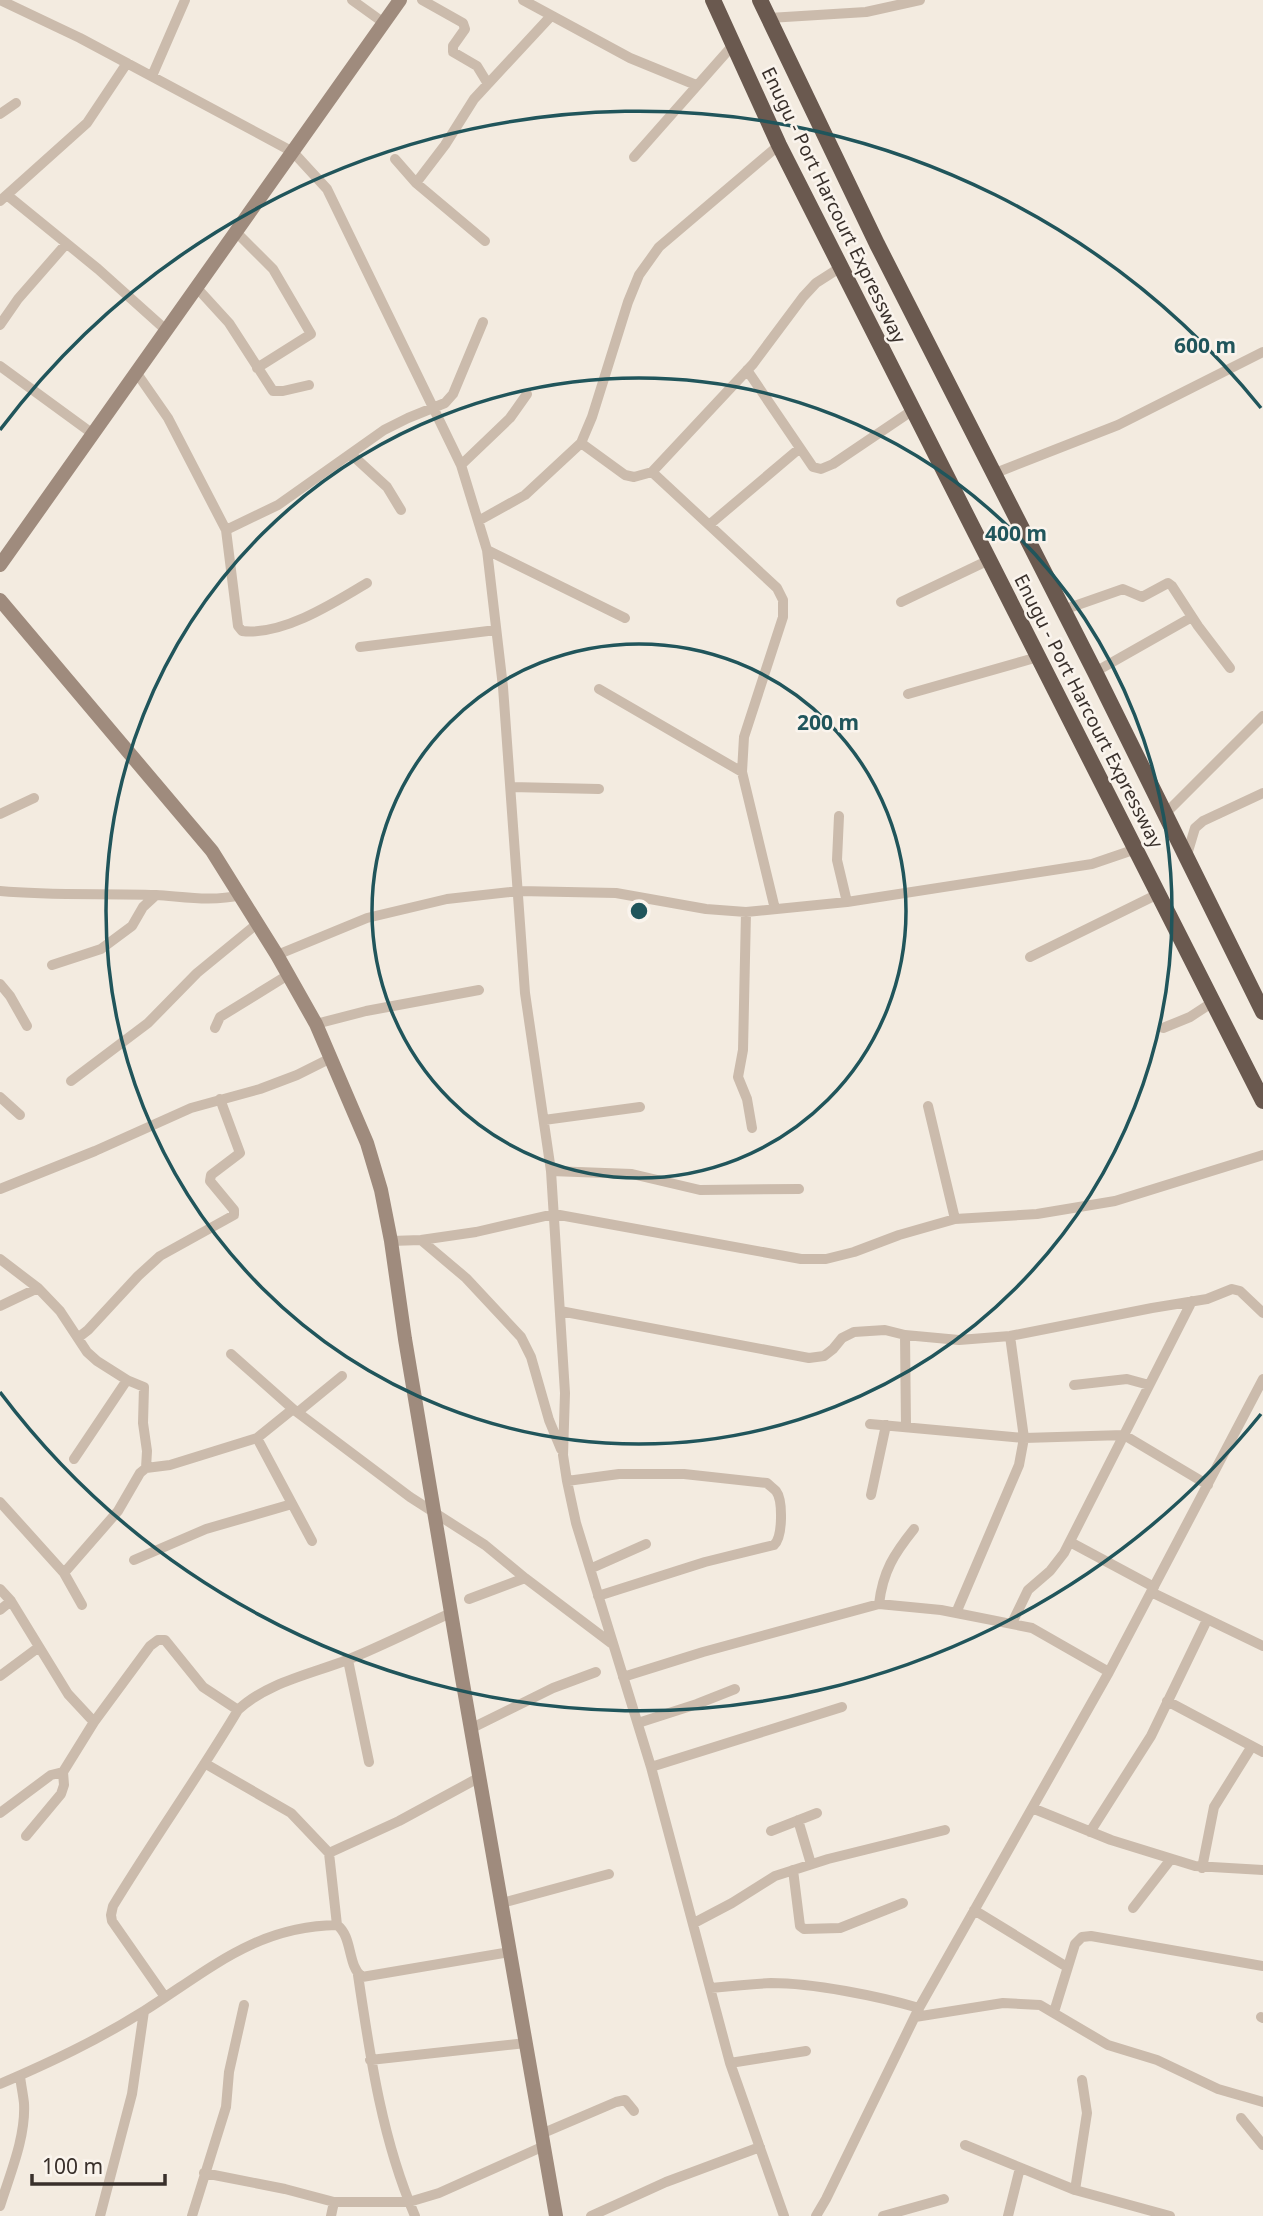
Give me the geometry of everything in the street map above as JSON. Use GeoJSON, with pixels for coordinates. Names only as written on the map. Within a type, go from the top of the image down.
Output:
{"type":"FeatureCollection","features":[{"type":"Feature","properties":{"kind":"highway","name":"Enugu - Port Harcourt Expressway"},"geometry":{"type":"LineString","coordinates":[[713,0],[779,145],[1263,1101]]}},
{"type":"Feature","properties":{"kind":"highway","name":"Enugu - Port Harcourt Expressway"},"geometry":{"type":"LineString","coordinates":[[760,0],[877,244],[1262,1007]]}},
{"type":"Feature","properties":{"kind":"main road"},"geometry":{"type":"LineString","coordinates":[[0,565],[400,0]]}},
{"type":"Feature","properties":{"kind":"main road"},"geometry":{"type":"LineString","coordinates":[[0,600],[212,851],[258,923],[316,1024],[367,1143],[382,1190],[391,1241],[451,1613],[556,2216]]}},
{"type":"Feature","properties":{"kind":"street"},"geometry":{"type":"LineString","coordinates":[[0,0],[80,38],[293,152],[327,189],[461,465],[487,550],[496,629],[511,787],[525,993],[551,1171],[565,1393],[563,1455],[567,1481],[576,1522],[651,1767],[730,2063],[784,2216]]}},
{"type":"Feature","properties":{"kind":"street"},"geometry":{"type":"LineString","coordinates":[[152,76],[185,0]]}},
{"type":"Feature","properties":{"kind":"street"},"geometry":{"type":"LineString","coordinates":[[352,0],[384,23]]}},
{"type":"Feature","properties":{"kind":"street"},"geometry":{"type":"LineString","coordinates":[[422,0],[463,23],[465,29],[453,47],[453,52],[478,65],[488,84]]}},
{"type":"Feature","properties":{"kind":"street"},"geometry":{"type":"LineString","coordinates":[[523,0],[630,58],[695,85]]}},
{"type":"Feature","properties":{"kind":"street"},"geometry":{"type":"LineString","coordinates":[[769,18],[866,12],[920,0]]}},
{"type":"Feature","properties":{"kind":"street"},"geometry":{"type":"LineString","coordinates":[[416,183],[446,145],[474,99],[551,16]]}},
{"type":"Feature","properties":{"kind":"street"},"geometry":{"type":"LineString","coordinates":[[634,157],[733,45]]}},
{"type":"Feature","properties":{"kind":"street"},"geometry":{"type":"LineString","coordinates":[[127,63],[87,123],[3,198],[98,269],[166,330]]}},
{"type":"Feature","properties":{"kind":"street"},"geometry":{"type":"LineString","coordinates":[[0,114],[16,103]]}},
{"type":"Feature","properties":{"kind":"street"},"geometry":{"type":"LineString","coordinates":[[480,520],[525,495],[581,443],[639,275],[659,247],[779,145]]}},
{"type":"Feature","properties":{"kind":"street"},"geometry":{"type":"LineString","coordinates":[[395,159],[416,183],[485,241]]}},
{"type":"Feature","properties":{"kind":"street"},"geometry":{"type":"LineString","coordinates":[[237,233],[273,269],[311,334],[257,368]]}},
{"type":"Feature","properties":{"kind":"street"},"geometry":{"type":"LineString","coordinates":[[0,325],[18,299],[66,244]]}},
{"type":"Feature","properties":{"kind":"street"},"geometry":{"type":"LineString","coordinates":[[581,443],[625,475],[634,477],[652,472],[747,370],[803,297],[816,283],[841,267]]}},
{"type":"Feature","properties":{"kind":"street"},"geometry":{"type":"LineString","coordinates":[[197,288],[229,323],[273,391],[309,385]]}},
{"type":"Feature","properties":{"kind":"street"},"geometry":{"type":"LineString","coordinates":[[226,530],[284,501],[384,430],[445,403],[453,394],[483,322]]}},
{"type":"Feature","properties":{"kind":"street"},"geometry":{"type":"LineString","coordinates":[[993,474],[1118,425],[1263,352]]}},
{"type":"Feature","properties":{"kind":"street"},"geometry":{"type":"LineString","coordinates":[[0,366],[93,434]]}},
{"type":"Feature","properties":{"kind":"street"},"geometry":{"type":"LineString","coordinates":[[747,370],[813,467],[821,469],[913,410]]}},
{"type":"Feature","properties":{"kind":"street"},"geometry":{"type":"LineString","coordinates":[[136,372],[168,418],[226,530],[238,626],[242,631],[275,627],[306,617],[367,583]]}},
{"type":"Feature","properties":{"kind":"street"},"geometry":{"type":"LineString","coordinates":[[461,465],[510,418],[527,394]]}},
{"type":"Feature","properties":{"kind":"street"},"geometry":{"type":"LineString","coordinates":[[709,526],[800,448]]}},
{"type":"Feature","properties":{"kind":"street"},"geometry":{"type":"LineString","coordinates":[[351,454],[387,487],[401,510]]}},
{"type":"Feature","properties":{"kind":"street"},"geometry":{"type":"LineString","coordinates":[[652,472],[777,588],[783,600],[783,617],[744,737],[742,772],[775,909]]}},
{"type":"Feature","properties":{"kind":"street"},"geometry":{"type":"LineString","coordinates":[[487,550],[625,618]]}},
{"type":"Feature","properties":{"kind":"street"},"geometry":{"type":"LineString","coordinates":[[901,602],[989,560]]}},
{"type":"Feature","properties":{"kind":"street"},"geometry":{"type":"LineString","coordinates":[[1062,610],[1124,589],[1142,597],[1168,583],[1230,668]]}},
{"type":"Feature","properties":{"kind":"street"},"geometry":{"type":"LineString","coordinates":[[1094,672],[1192,617]]}},
{"type":"Feature","properties":{"kind":"street"},"geometry":{"type":"LineString","coordinates":[[360,647],[496,629]]}},
{"type":"Feature","properties":{"kind":"street"},"geometry":{"type":"LineString","coordinates":[[908,694],[1038,657]]}},
{"type":"Feature","properties":{"kind":"street"},"geometry":{"type":"LineString","coordinates":[[599,689],[742,772]]}},
{"type":"Feature","properties":{"kind":"street"},"geometry":{"type":"LineString","coordinates":[[1165,814],[1263,716]]}},
{"type":"Feature","properties":{"kind":"street"},"geometry":{"type":"LineString","coordinates":[[511,787],[599,789]]}},
{"type":"Feature","properties":{"kind":"street"},"geometry":{"type":"LineString","coordinates":[[1186,859],[1195,828],[1203,821],[1263,793]]}},
{"type":"Feature","properties":{"kind":"street"},"geometry":{"type":"LineString","coordinates":[[0,814],[34,799]]}},
{"type":"Feature","properties":{"kind":"street"},"geometry":{"type":"LineString","coordinates":[[839,816],[837,860],[847,902]]}},
{"type":"Feature","properties":{"kind":"street"},"geometry":{"type":"LineString","coordinates":[[277,955],[367,918],[447,899],[519,891],[616,893],[706,909],[746,912],[847,902],[1092,864],[1136,849]]}},
{"type":"Feature","properties":{"kind":"street"},"geometry":{"type":"LineString","coordinates":[[0,891],[68,895],[156,895],[209,900],[241,895]]}},
{"type":"Feature","properties":{"kind":"street"},"geometry":{"type":"LineString","coordinates":[[1030,957],[1158,894]]}},
{"type":"Feature","properties":{"kind":"street"},"geometry":{"type":"LineString","coordinates":[[133,895],[143,907]]}},
{"type":"Feature","properties":{"kind":"street"},"geometry":{"type":"LineString","coordinates":[[52,965],[101,949],[132,926],[143,907],[156,895]]}},
{"type":"Feature","properties":{"kind":"street"},"geometry":{"type":"LineString","coordinates":[[746,912],[743,1050],[738,1077],[747,1099],[752,1128]]}},
{"type":"Feature","properties":{"kind":"street"},"geometry":{"type":"LineString","coordinates":[[71,1080],[148,1023],[197,973],[258,923]]}},
{"type":"Feature","properties":{"kind":"street"},"geometry":{"type":"LineString","coordinates":[[215,1028],[220,1017],[288,975]]}},
{"type":"Feature","properties":{"kind":"street"},"geometry":{"type":"LineString","coordinates":[[0,984],[27,1026]]}},
{"type":"Feature","properties":{"kind":"street"},"geometry":{"type":"LineString","coordinates":[[316,1024],[366,1011],[479,990]]}},
{"type":"Feature","properties":{"kind":"street"},"geometry":{"type":"LineString","coordinates":[[1163,1028],[1190,1017],[1213,1002]]}},
{"type":"Feature","properties":{"kind":"street"},"geometry":{"type":"LineString","coordinates":[[0,1189],[95,1151],[191,1108],[297,1075],[331,1058]]}},
{"type":"Feature","properties":{"kind":"street"},"geometry":{"type":"LineString","coordinates":[[0,1097],[20,1115]]}},
{"type":"Feature","properties":{"kind":"street"},"geometry":{"type":"LineString","coordinates":[[79,1337],[89,1330],[160,1256],[234,1214],[234,1210],[210,1181],[211,1175],[240,1153],[220,1099]]}},
{"type":"Feature","properties":{"kind":"street"},"geometry":{"type":"LineString","coordinates":[[544,1120],[640,1107]]}},
{"type":"Feature","properties":{"kind":"street"},"geometry":{"type":"LineString","coordinates":[[928,1107],[955,1219]]}},
{"type":"Feature","properties":{"kind":"street"},"geometry":{"type":"LineString","coordinates":[[391,1241],[421,1241],[476,1232],[554,1214],[801,1259],[827,1259],[955,1219],[1037,1214],[1115,1201],[1263,1156]]}},
{"type":"Feature","properties":{"kind":"street"},"geometry":{"type":"LineString","coordinates":[[551,1171],[632,1174],[700,1190],[799,1189]]}},
{"type":"Feature","properties":{"kind":"street"},"geometry":{"type":"LineString","coordinates":[[421,1241],[466,1278],[521,1337],[531,1357],[549,1420],[563,1455]]}},
{"type":"Feature","properties":{"kind":"street"},"geometry":{"type":"LineString","coordinates":[[0,1259],[38,1288],[60,1311],[87,1352],[97,1361],[127,1380],[141,1384],[145,1392],[143,1423],[148,1451],[146,1468]]}},
{"type":"Feature","properties":{"kind":"street"},"geometry":{"type":"LineString","coordinates":[[0,1306],[38,1288]]}},
{"type":"Feature","properties":{"kind":"street"},"geometry":{"type":"LineString","coordinates":[[560,1311],[809,1358],[824,1356],[842,1338],[854,1332],[885,1330],[905,1335],[959,1340],[1010,1336],[1207,1299],[1232,1289],[1240,1291],[1263,1313]]}},
{"type":"Feature","properties":{"kind":"street"},"geometry":{"type":"LineString","coordinates":[[1012,1623],[1028,1590],[1057,1564],[1070,1542],[1192,1301]]}},
{"type":"Feature","properties":{"kind":"street"},"geometry":{"type":"LineString","coordinates":[[905,1335],[906,1427]]}},
{"type":"Feature","properties":{"kind":"street"},"geometry":{"type":"LineString","coordinates":[[956,1613],[1014,1479],[1024,1438],[1010,1336]]}},
{"type":"Feature","properties":{"kind":"street"},"geometry":{"type":"LineString","coordinates":[[231,1354],[296,1411],[485,1545],[612,1643]]}},
{"type":"Feature","properties":{"kind":"street"},"geometry":{"type":"LineString","coordinates":[[64,1573],[118,1511],[132,1482],[146,1468],[170,1465],[257,1437],[342,1376]]}},
{"type":"Feature","properties":{"kind":"street"},"geometry":{"type":"LineString","coordinates":[[1074,1385],[1127,1379],[1149,1385]]}},
{"type":"Feature","properties":{"kind":"street"},"geometry":{"type":"LineString","coordinates":[[816,2216],[917,2012],[1109,1672],[1263,1379]]}},
{"type":"Feature","properties":{"kind":"street"},"geometry":{"type":"LineString","coordinates":[[74,1459],[127,1380]]}},
{"type":"Feature","properties":{"kind":"street"},"geometry":{"type":"LineString","coordinates":[[870,1424],[1024,1438],[1124,1435],[1208,1485]]}},
{"type":"Feature","properties":{"kind":"street"},"geometry":{"type":"LineString","coordinates":[[871,1494],[886,1425]]}},
{"type":"Feature","properties":{"kind":"street"},"geometry":{"type":"LineString","coordinates":[[257,1437],[312,1541]]}},
{"type":"Feature","properties":{"kind":"street"},"geometry":{"type":"LineString","coordinates":[[567,1481],[619,1474],[684,1474],[767,1483],[776,1492],[780,1502],[780,1536],[774,1545],[705,1562],[598,1596]]}},
{"type":"Feature","properties":{"kind":"street"},"geometry":{"type":"LineString","coordinates":[[0,1502],[64,1573],[82,1605]]}},
{"type":"Feature","properties":{"kind":"street"},"geometry":{"type":"LineString","coordinates":[[134,1560],[206,1529],[292,1504]]}},
{"type":"Feature","properties":{"kind":"street"},"geometry":{"type":"LineString","coordinates":[[879,1604],[882,1580],[915,1529]]}},
{"type":"Feature","properties":{"kind":"street"},"geometry":{"type":"LineString","coordinates":[[1070,1542],[1207,1620],[1263,1646]]}},
{"type":"Feature","properties":{"kind":"street"},"geometry":{"type":"LineString","coordinates":[[592,1568],[646,1544]]}},
{"type":"Feature","properties":{"kind":"street"},"geometry":{"type":"LineString","coordinates":[[469,1599],[525,1578]]}},
{"type":"Feature","properties":{"kind":"street"},"geometry":{"type":"LineString","coordinates":[[0,1589],[11,1601],[68,1694],[94,1721]]}},
{"type":"Feature","properties":{"kind":"street"},"geometry":{"type":"LineString","coordinates":[[0,1610],[11,1601]]}},
{"type":"Feature","properties":{"kind":"street"},"geometry":{"type":"LineString","coordinates":[[623,1677],[879,1604],[1012,1623],[1032,1629],[1109,1672]]}},
{"type":"Feature","properties":{"kind":"street"},"geometry":{"type":"LineString","coordinates":[[165,1997],[112,1921],[113,1906],[238,1710],[245,1703],[278,1685],[348,1660],[451,1613]]}},
{"type":"Feature","properties":{"kind":"street"},"geometry":{"type":"LineString","coordinates":[[1090,1832],[1151,1736],[1207,1620]]}},
{"type":"Feature","properties":{"kind":"street"},"geometry":{"type":"LineString","coordinates":[[26,1836],[61,1794],[64,1785],[63,1772],[94,1721],[150,1646],[158,1640],[165,1640],[172,1646],[203,1687],[238,1710]]}},
{"type":"Feature","properties":{"kind":"street"},"geometry":{"type":"LineString","coordinates":[[0,1676],[39,1647]]}},
{"type":"Feature","properties":{"kind":"street"},"geometry":{"type":"LineString","coordinates":[[348,1660],[369,1762]]}},
{"type":"Feature","properties":{"kind":"street"},"geometry":{"type":"LineString","coordinates":[[472,1728],[553,1688],[596,1672]]}},
{"type":"Feature","properties":{"kind":"street"},"geometry":{"type":"LineString","coordinates":[[638,1723],[735,1689]]}},
{"type":"Feature","properties":{"kind":"street"},"geometry":{"type":"LineString","coordinates":[[1167,1701],[1263,1752]]}},
{"type":"Feature","properties":{"kind":"street"},"geometry":{"type":"LineString","coordinates":[[651,1767],[842,1707]]}},
{"type":"Feature","properties":{"kind":"street"},"geometry":{"type":"LineString","coordinates":[[1202,1868],[1214,1807],[1252,1746]]}},
{"type":"Feature","properties":{"kind":"street"},"geometry":{"type":"LineString","coordinates":[[206,1764],[291,1813],[329,1853],[338,1925],[345,1934],[358,1975],[370,2060],[387,2131],[415,2216]]}},
{"type":"Feature","properties":{"kind":"street"},"geometry":{"type":"LineString","coordinates":[[0,1813],[51,1775],[63,1772]]}},
{"type":"Feature","properties":{"kind":"street"},"geometry":{"type":"LineString","coordinates":[[329,1853],[399,1821],[480,1777]]}},
{"type":"Feature","properties":{"kind":"street"},"geometry":{"type":"LineString","coordinates":[[1032,1808],[1090,1832],[1202,1868],[1263,1870]]}},
{"type":"Feature","properties":{"kind":"street"},"geometry":{"type":"LineString","coordinates":[[771,1831],[817,1814]]}},
{"type":"Feature","properties":{"kind":"street"},"geometry":{"type":"LineString","coordinates":[[798,1820],[811,1864]]}},
{"type":"Feature","properties":{"kind":"street"},"geometry":{"type":"LineString","coordinates":[[694,1923],[775,1876],[811,1864],[945,1830]]}},
{"type":"Feature","properties":{"kind":"street"},"geometry":{"type":"LineString","coordinates":[[1133,1908],[1171,1859]]}},
{"type":"Feature","properties":{"kind":"street"},"geometry":{"type":"LineString","coordinates":[[793,1870],[800,1926],[804,1929],[840,1928],[903,1903]]}},
{"type":"Feature","properties":{"kind":"street"},"geometry":{"type":"LineString","coordinates":[[502,1903],[608,1874]]}},
{"type":"Feature","properties":{"kind":"street"},"geometry":{"type":"LineString","coordinates":[[974,1910],[1067,1968]]}},
{"type":"Feature","properties":{"kind":"street"},"geometry":{"type":"LineString","coordinates":[[0,2084],[80,2049],[247,1945],[272,1935],[321,1925],[338,1925]]}},
{"type":"Feature","properties":{"kind":"street"},"geometry":{"type":"LineString","coordinates":[[1054,2012],[1078,1940],[1091,1936],[1263,1966]]}},
{"type":"Feature","properties":{"kind":"street"},"geometry":{"type":"LineString","coordinates":[[358,1975],[366,1977],[510,1952]]}},
{"type":"Feature","properties":{"kind":"street"},"geometry":{"type":"LineString","coordinates":[[711,1988],[772,1983],[811,1987],[894,2000],[917,2012],[1003,2003],[1040,2005],[1108,2045],[1146,2056],[1218,2089],[1263,2102]]}},
{"type":"Feature","properties":{"kind":"street"},"geometry":{"type":"LineString","coordinates":[[192,2216],[226,2107],[229,2072],[244,2005]]}},
{"type":"Feature","properties":{"kind":"street"},"geometry":{"type":"LineString","coordinates":[[100,2216],[132,2094],[144,2011]]}},
{"type":"Feature","properties":{"kind":"street"},"geometry":{"type":"LineString","coordinates":[[370,2060],[526,2043]]}},
{"type":"Feature","properties":{"kind":"street"},"geometry":{"type":"LineString","coordinates":[[730,2063],[806,2051]]}},
{"type":"Feature","properties":{"kind":"street"},"geometry":{"type":"LineString","coordinates":[[0,2206],[23,2120],[20,2076]]}},
{"type":"Feature","properties":{"kind":"street"},"geometry":{"type":"LineString","coordinates":[[1075,2190],[1087,2113],[1082,2080]]}},
{"type":"Feature","properties":{"kind":"street"},"geometry":{"type":"LineString","coordinates":[[204,2173],[334,2202],[409,2202],[439,2193],[616,2102],[625,2100],[634,2111]]}},
{"type":"Feature","properties":{"kind":"street"},"geometry":{"type":"LineString","coordinates":[[1241,2118],[1263,2145]]}},
{"type":"Feature","properties":{"kind":"street"},"geometry":{"type":"LineString","coordinates":[[965,2146],[1075,2190],[1170,2216]]}},
{"type":"Feature","properties":{"kind":"street"},"geometry":{"type":"LineString","coordinates":[[591,2216],[666,2182],[760,2147]]}},
{"type":"Feature","properties":{"kind":"street"},"geometry":{"type":"LineString","coordinates":[[1008,2216],[1020,2168]]}},
{"type":"Feature","properties":{"kind":"street"},"geometry":{"type":"LineString","coordinates":[[883,2216],[944,2199]]}},
{"type":"Feature","properties":{"kind":"street"},"geometry":{"type":"LineString","coordinates":[[331,2216],[334,2202]]}}]}
